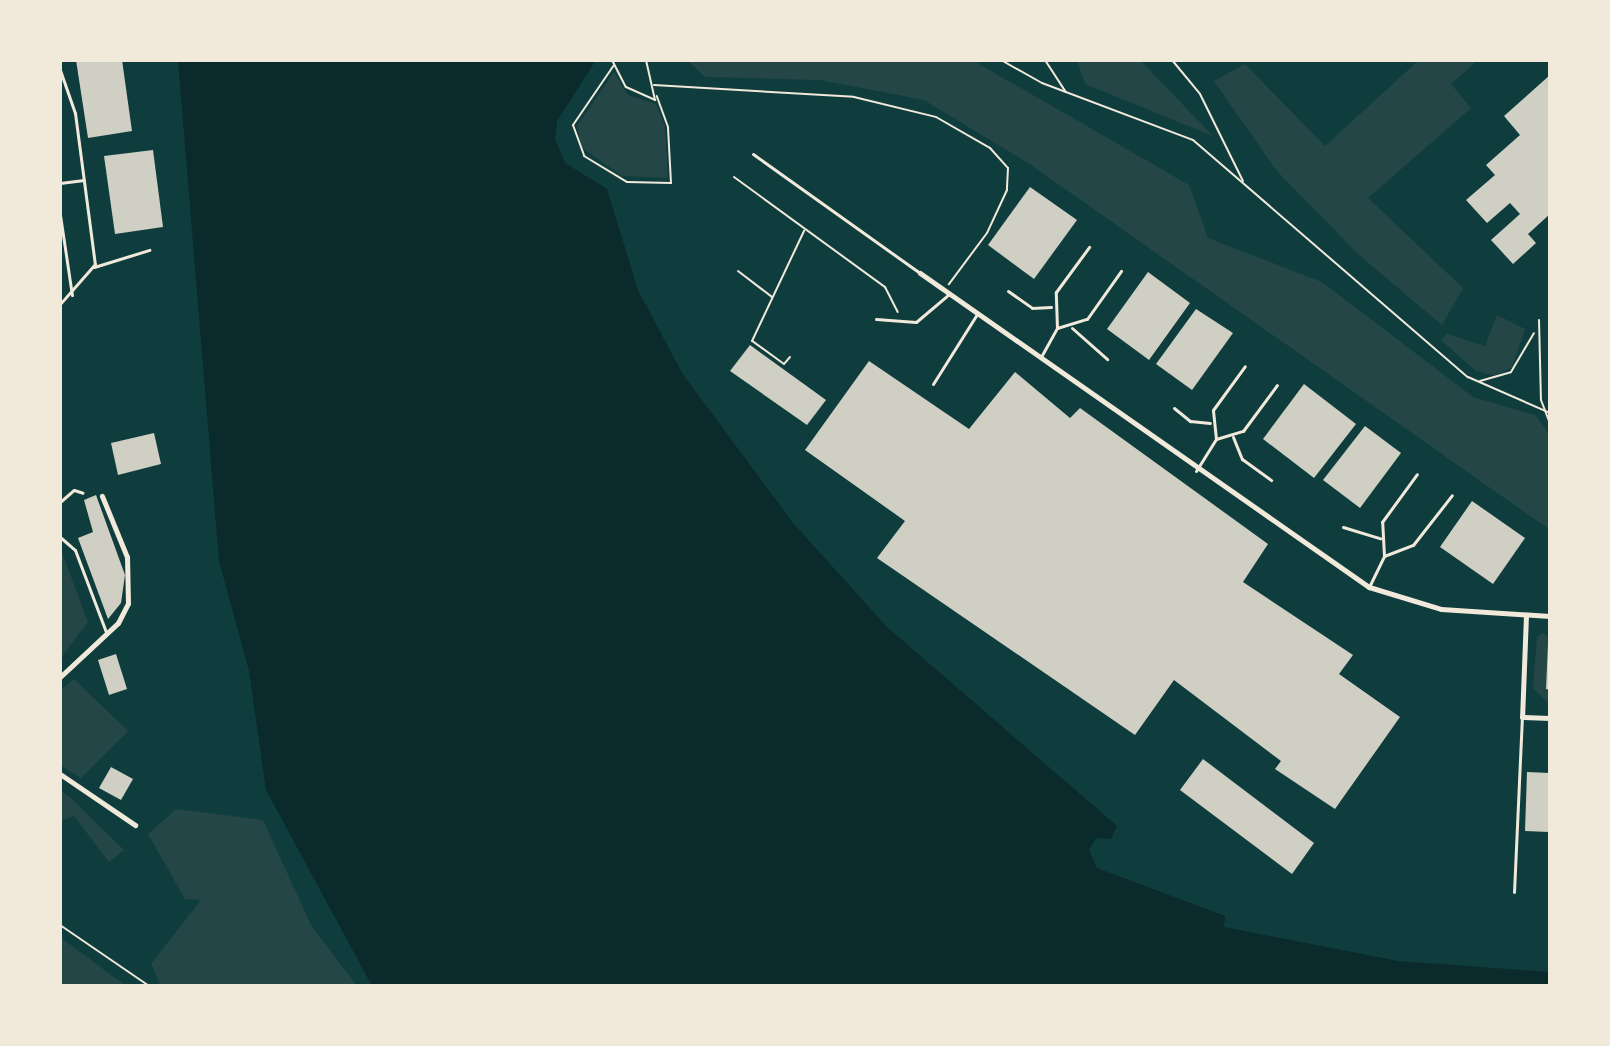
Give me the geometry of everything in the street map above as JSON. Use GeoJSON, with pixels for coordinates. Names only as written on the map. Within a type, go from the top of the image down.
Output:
{"type":"FeatureCollection","features":[{"type":"Feature","properties":{"kind":"street"},"geometry":{"type":"LineString","coordinates":[[920,273],[1042,355],[1196,471],[1369,587],[1421,605],[1550,616]]}},
{"type":"Feature","properties":{"kind":"street"},"geometry":{"type":"LineString","coordinates":[[1550,308],[1546,316],[1550,376]]}},
{"type":"Feature","properties":{"kind":"street"},"geometry":{"type":"LineString","coordinates":[[60,677],[123,614],[131,587],[102,496]]}},
{"type":"Feature","properties":{"kind":"street"},"geometry":{"type":"LineString","coordinates":[[1526,615],[1522,717],[1550,718]]}},
{"type":"Feature","properties":{"kind":"street"},"geometry":{"type":"LineString","coordinates":[[60,774],[135,825]]}},
{"type":"Feature","properties":{"kind":"lane"},"geometry":{"type":"LineString","coordinates":[[60,70],[70,89],[94,267]]}},
{"type":"Feature","properties":{"kind":"lane"},"geometry":{"type":"LineString","coordinates":[[753,154],[920,273]]}},
{"type":"Feature","properties":{"kind":"lane"},"geometry":{"type":"LineString","coordinates":[[60,183],[84,179]]}},
{"type":"Feature","properties":{"kind":"lane"},"geometry":{"type":"LineString","coordinates":[[60,215],[72,295]]}},
{"type":"Feature","properties":{"kind":"lane"},"geometry":{"type":"LineString","coordinates":[[1042,355],[1057,328],[1051,307],[1089,247]]}},
{"type":"Feature","properties":{"kind":"lane"},"geometry":{"type":"LineString","coordinates":[[60,304],[72,295],[94,267],[149,250]]}},
{"type":"Feature","properties":{"kind":"lane"},"geometry":{"type":"LineString","coordinates":[[1072,328],[1121,271]]}},
{"type":"Feature","properties":{"kind":"lane"},"geometry":{"type":"LineString","coordinates":[[1008,291],[1032,308],[1051,307]]}},
{"type":"Feature","properties":{"kind":"lane"},"geometry":{"type":"LineString","coordinates":[[876,319],[899,325],[926,318],[946,293]]}},
{"type":"Feature","properties":{"kind":"lane"},"geometry":{"type":"LineString","coordinates":[[933,384],[977,314]]}},
{"type":"Feature","properties":{"kind":"lane"},"geometry":{"type":"LineString","coordinates":[[1057,328],[1072,328],[1107,359]]}},
{"type":"Feature","properties":{"kind":"lane"},"geometry":{"type":"LineString","coordinates":[[1210,423],[1245,366]]}},
{"type":"Feature","properties":{"kind":"lane"},"geometry":{"type":"LineString","coordinates":[[1216,439],[1233,437],[1277,385]]}},
{"type":"Feature","properties":{"kind":"lane"},"geometry":{"type":"LineString","coordinates":[[1174,408],[1190,421],[1210,423]]}},
{"type":"Feature","properties":{"kind":"lane"},"geometry":{"type":"LineString","coordinates":[[1210,423],[1216,439]]}},
{"type":"Feature","properties":{"kind":"lane"},"geometry":{"type":"LineString","coordinates":[[1233,437],[1242,459],[1271,480]]}},
{"type":"Feature","properties":{"kind":"lane"},"geometry":{"type":"LineString","coordinates":[[1196,471],[1216,439]]}},
{"type":"Feature","properties":{"kind":"lane"},"geometry":{"type":"LineString","coordinates":[[1369,587],[1384,556],[1380,538],[1382,522],[1417,474]]}},
{"type":"Feature","properties":{"kind":"lane"},"geometry":{"type":"LineString","coordinates":[[60,502],[74,490],[83,493]]}},
{"type":"Feature","properties":{"kind":"lane"},"geometry":{"type":"LineString","coordinates":[[1384,556],[1413,545],[1452,495]]}},
{"type":"Feature","properties":{"kind":"lane"},"geometry":{"type":"LineString","coordinates":[[1343,527],[1380,538]]}},
{"type":"Feature","properties":{"kind":"lane"},"geometry":{"type":"LineString","coordinates":[[60,537],[75,550],[106,634]]}},
{"type":"Feature","properties":{"kind":"lane"},"geometry":{"type":"LineString","coordinates":[[1514,892],[1522,717]]}},
{"type":"Feature","properties":{"kind":"path"},"geometry":{"type":"LineString","coordinates":[[612,60],[633,92],[657,96]]}},
{"type":"Feature","properties":{"kind":"path"},"geometry":{"type":"LineString","coordinates":[[614,65],[573,125],[584,156],[627,182],[671,183],[668,127],[646,60]]}},
{"type":"Feature","properties":{"kind":"path"},"geometry":{"type":"LineString","coordinates":[[1001,60],[1066,92],[1193,140],[1479,381],[1550,413]]}},
{"type":"Feature","properties":{"kind":"path"},"geometry":{"type":"LineString","coordinates":[[1045,60],[1066,92]]}},
{"type":"Feature","properties":{"kind":"path"},"geometry":{"type":"LineString","coordinates":[[1172,60],[1200,94],[1244,182]]}},
{"type":"Feature","properties":{"kind":"path"},"geometry":{"type":"LineString","coordinates":[[654,85],[854,97],[936,117],[990,148],[1008,168],[1007,190],[987,233],[946,293]]}},
{"type":"Feature","properties":{"kind":"path"},"geometry":{"type":"LineString","coordinates":[[734,177],[885,287],[899,325]]}},
{"type":"Feature","properties":{"kind":"path"},"geometry":{"type":"LineString","coordinates":[[790,357],[784,364],[752,341],[805,230]]}},
{"type":"Feature","properties":{"kind":"path"},"geometry":{"type":"LineString","coordinates":[[738,271],[773,298]]}},
{"type":"Feature","properties":{"kind":"path"},"geometry":{"type":"LineString","coordinates":[[1479,381],[1511,372],[1546,316]]}},
{"type":"Feature","properties":{"kind":"path"},"geometry":{"type":"LineString","coordinates":[[1535,332],[1542,409],[1550,423]]}},
{"type":"Feature","properties":{"kind":"path"},"geometry":{"type":"LineString","coordinates":[[60,925],[149,986]]}},
{"type":"Feature","properties":{"kind":"shaded area"},"geometry":{"type":"Polygon","coordinates":[[[178,60],[596,60],[557,121],[555,139],[565,163],[607,189],[638,290],[682,373],[793,523],[887,627],[1117,826],[1111,839],[1096,838],[1089,850],[1097,868],[1225,916],[1224,927],[1398,961],[1550,972],[1550,986],[372,986],[266,790],[249,671],[219,561],[178,60]]]}},
{"type":"Feature","properties":{"kind":"shaded area"},"geometry":{"type":"Polygon","coordinates":[[[687,60],[972,60],[1189,185],[1208,238],[1322,282],[1473,397],[1535,415],[1550,435],[1550,530],[1031,165],[924,100],[820,80],[705,77],[687,60]]]}},
{"type":"Feature","properties":{"kind":"shaded area"},"geometry":{"type":"Polygon","coordinates":[[[1077,60],[1140,60],[1213,136],[1085,84],[1077,60]]]}},
{"type":"Feature","properties":{"kind":"shaded area"},"geometry":{"type":"Polygon","coordinates":[[[1419,60],[1478,60],[1451,84],[1471,108],[1368,198],[1463,288],[1442,325],[1360,256],[1276,170],[1214,81],[1245,64],[1325,146],[1419,60]]]}},
{"type":"Feature","properties":{"kind":"shaded area"},"geometry":{"type":"Polygon","coordinates":[[[614,72],[628,95],[656,104],[665,126],[668,178],[622,176],[581,147],[577,126],[614,72]]]}},
{"type":"Feature","properties":{"kind":"shaded area"},"geometry":{"type":"Polygon","coordinates":[[[1497,315],[1525,329],[1512,367],[1496,376],[1476,371],[1441,340],[1447,334],[1485,346],[1497,315]]]}},
{"type":"Feature","properties":{"kind":"shaded area"},"geometry":{"type":"Polygon","coordinates":[[[60,547],[88,622],[60,659],[60,547]]]}},
{"type":"Feature","properties":{"kind":"shaded area"},"geometry":{"type":"Polygon","coordinates":[[[1543,633],[1548,637],[1550,705],[1533,688],[1537,637],[1543,633]]]}},
{"type":"Feature","properties":{"kind":"shaded area"},"geometry":{"type":"Polygon","coordinates":[[[74,679],[128,731],[81,778],[60,765],[60,691],[74,679]]]}},
{"type":"Feature","properties":{"kind":"shaded area"},"geometry":{"type":"Polygon","coordinates":[[[60,790],[124,850],[109,862],[74,816],[60,821],[60,790]]]}},
{"type":"Feature","properties":{"kind":"shaded area"},"geometry":{"type":"Polygon","coordinates":[[[176,809],[263,820],[311,925],[357,986],[161,986],[151,964],[201,900],[185,899],[148,834],[176,809]]]}},
{"type":"Feature","properties":{"kind":"shaded area"},"geometry":{"type":"Polygon","coordinates":[[[60,937],[126,986],[60,986],[60,937]]]}},
{"type":"Feature","properties":{"kind":"building"},"geometry":{"type":"Polygon","coordinates":[[[76,60],[122,60],[132,131],[88,138],[76,60]]]}},
{"type":"Feature","properties":{"kind":"building"},"geometry":{"type":"Polygon","coordinates":[[[1550,75],[1550,214],[1528,234],[1536,243],[1513,264],[1491,240],[1520,214],[1510,203],[1487,223],[1466,200],[1495,175],[1486,165],[1520,135],[1504,116],[1550,75]]]}},
{"type":"Feature","properties":{"kind":"building"},"geometry":{"type":"Polygon","coordinates":[[[153,150],[163,227],[115,234],[104,156],[153,150]]]}},
{"type":"Feature","properties":{"kind":"building"},"geometry":{"type":"Polygon","coordinates":[[[1030,187],[1077,220],[1034,279],[988,245],[1030,187]]]}},
{"type":"Feature","properties":{"kind":"building"},"geometry":{"type":"Polygon","coordinates":[[[1148,272],[1190,303],[1149,360],[1107,329],[1148,272]]]}},
{"type":"Feature","properties":{"kind":"building"},"geometry":{"type":"Polygon","coordinates":[[[1196,309],[1233,333],[1192,390],[1156,364],[1196,309]]]}},
{"type":"Feature","properties":{"kind":"building"},"geometry":{"type":"Polygon","coordinates":[[[750,345],[826,400],[807,425],[730,371],[750,345]]]}},
{"type":"Feature","properties":{"kind":"building"},"geometry":{"type":"Polygon","coordinates":[[[869,361],[969,429],[1015,372],[1070,418],[1080,408],[1268,544],[1243,582],[1353,655],[1339,674],[1400,717],[1335,809],[1275,769],[1281,761],[1174,680],[1135,735],[877,558],[905,521],[805,450],[869,361]]]}},
{"type":"Feature","properties":{"kind":"building"},"geometry":{"type":"Polygon","coordinates":[[[1304,384],[1356,424],[1314,478],[1263,439],[1304,384]]]}},
{"type":"Feature","properties":{"kind":"building"},"geometry":{"type":"Polygon","coordinates":[[[1365,426],[1401,453],[1360,508],[1323,480],[1365,426]]]}},
{"type":"Feature","properties":{"kind":"building"},"geometry":{"type":"Polygon","coordinates":[[[154,433],[161,464],[118,475],[111,443],[154,433]]]}},
{"type":"Feature","properties":{"kind":"building"},"geometry":{"type":"Polygon","coordinates":[[[96,495],[125,575],[121,603],[108,619],[78,538],[93,532],[84,500],[96,495]]]}},
{"type":"Feature","properties":{"kind":"building"},"geometry":{"type":"Polygon","coordinates":[[[1472,501],[1525,538],[1493,584],[1440,547],[1472,501]]]}},
{"type":"Feature","properties":{"kind":"building"},"geometry":{"type":"Polygon","coordinates":[[[1550,644],[1550,690],[1546,689],[1550,644]]]}},
{"type":"Feature","properties":{"kind":"building"},"geometry":{"type":"Polygon","coordinates":[[[116,654],[127,689],[109,695],[98,660],[116,654]]]}},
{"type":"Feature","properties":{"kind":"building"},"geometry":{"type":"Polygon","coordinates":[[[1203,759],[1314,843],[1292,874],[1180,790],[1203,759]]]}},
{"type":"Feature","properties":{"kind":"building"},"geometry":{"type":"Polygon","coordinates":[[[111,767],[133,779],[121,800],[99,788],[111,767]]]}},
{"type":"Feature","properties":{"kind":"building"},"geometry":{"type":"Polygon","coordinates":[[[1527,772],[1550,773],[1549,832],[1525,831],[1527,772]]]}}]}
